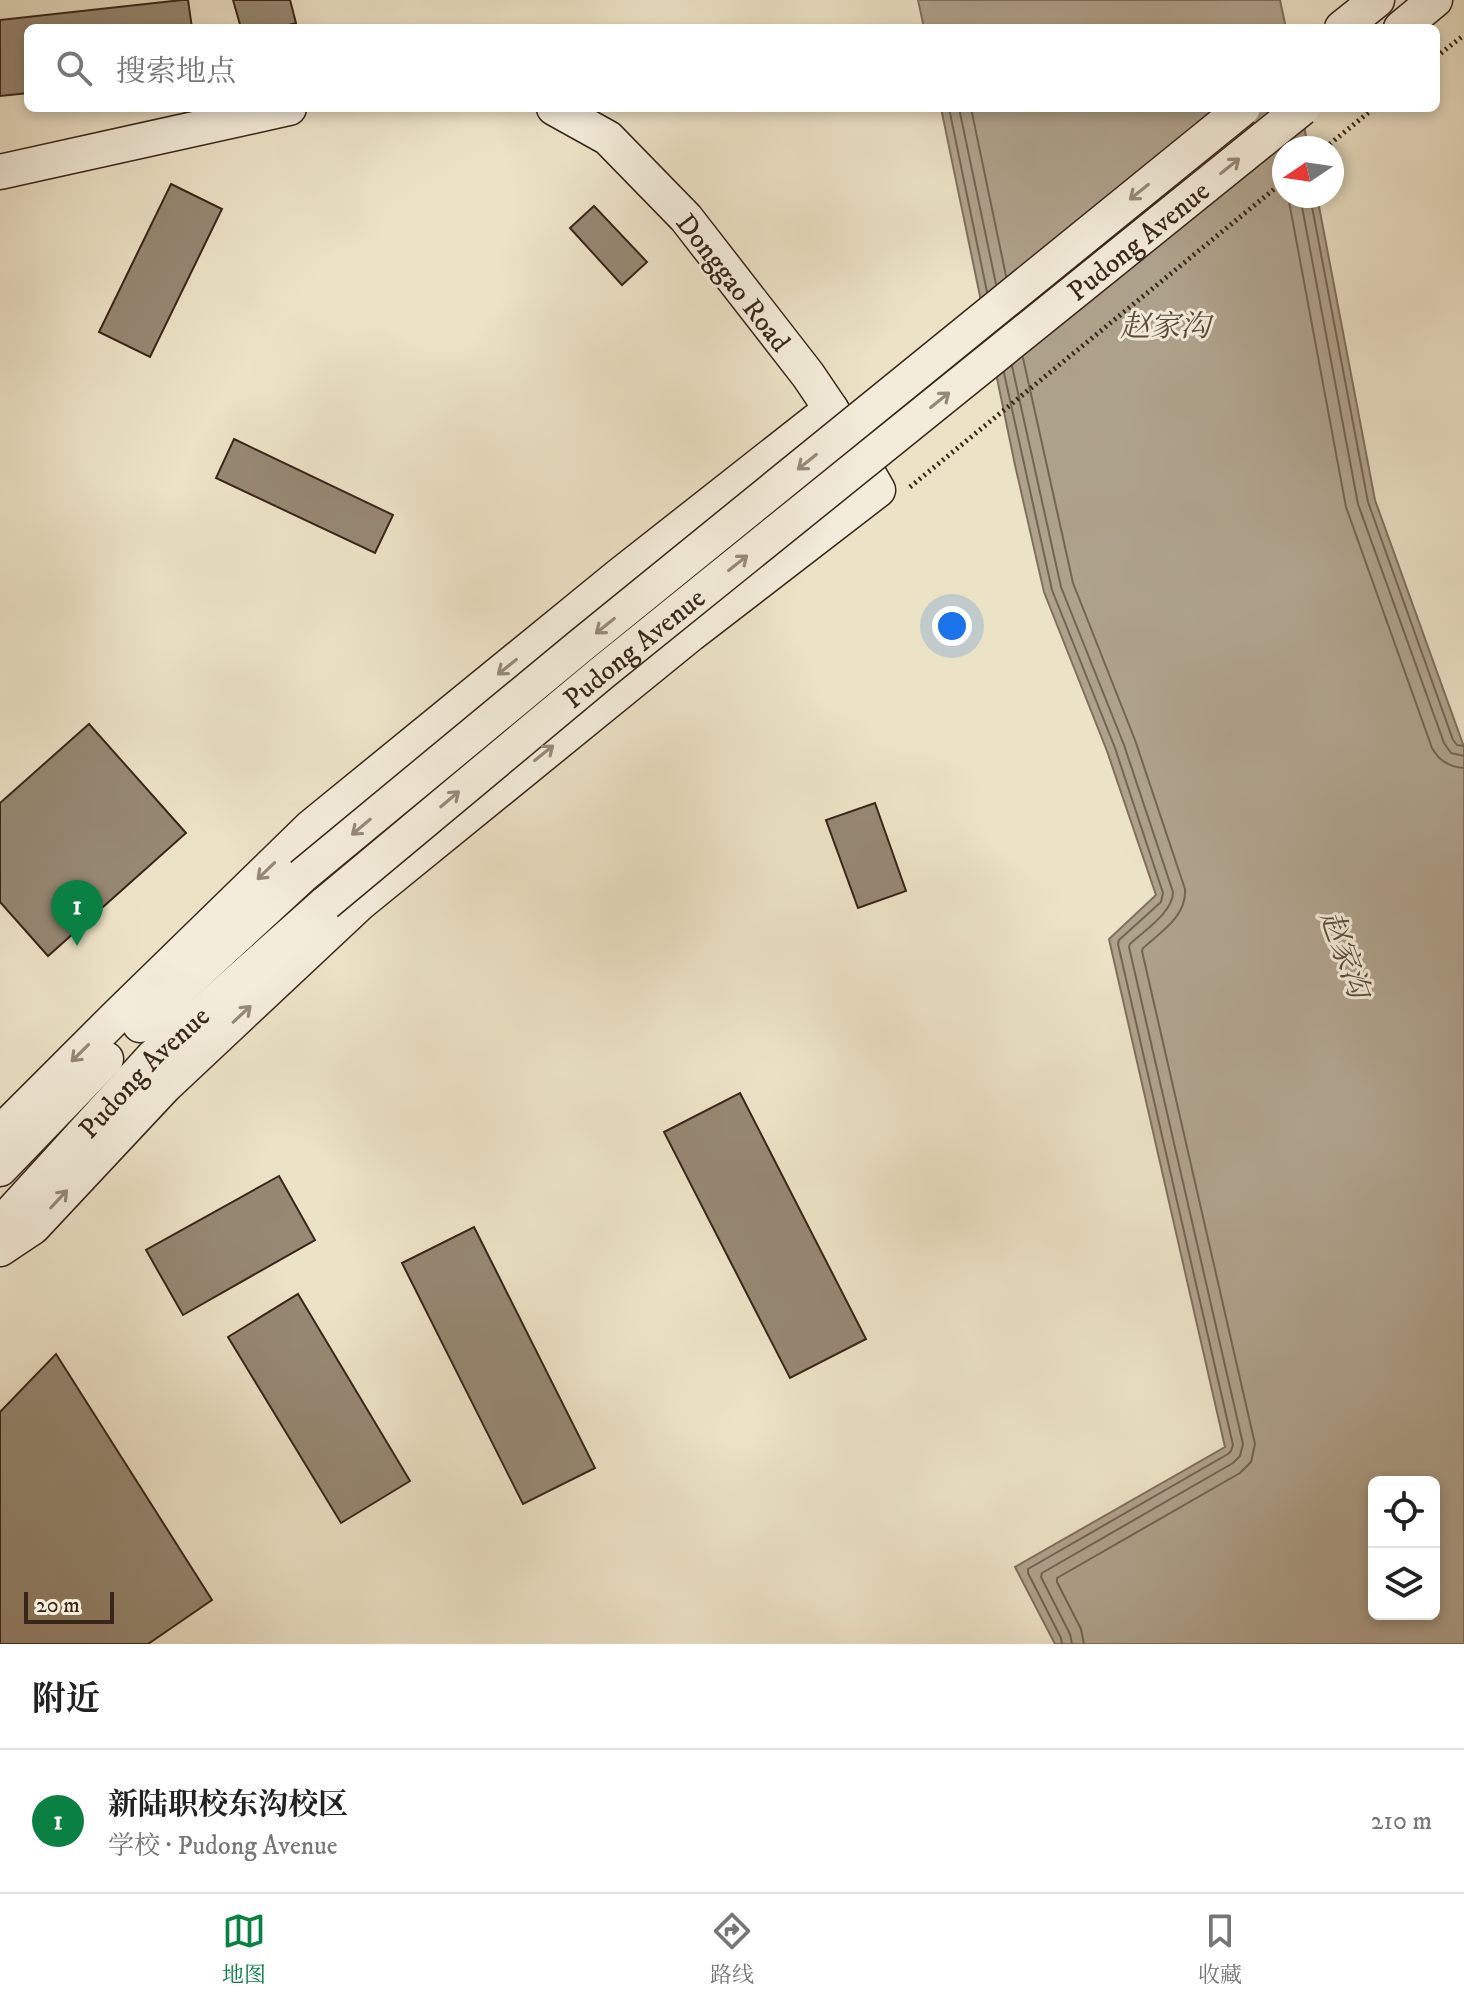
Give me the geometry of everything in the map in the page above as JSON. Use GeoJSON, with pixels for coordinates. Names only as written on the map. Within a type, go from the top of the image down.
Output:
{"type":"FeatureCollection","features":[{"type":"Feature","properties":{"kind":"main road"},"geometry":{"type":"LineString","coordinates":[[1347,24],[1377,0]]}},
{"type":"Feature","properties":{"kind":"main road"},"geometry":{"type":"LineString","coordinates":[[1406,24],[1435,0]]}},
{"type":"Feature","properties":{"kind":"main road"},"geometry":{"type":"LineString","coordinates":[[0,172],[271,112]]}},
{"type":"Feature","properties":{"kind":"main road","name":"Donggao Road"},"geometry":{"type":"LineString","coordinates":[[561,112],[608,138],[686,218],[893,489]]}},
{"type":"Feature","properties":{"kind":"main road","name":"Pudong Avenue"},"geometry":{"type":"LineString","coordinates":[[0,1169],[140,1024],[302,876],[1238,112]]}},
{"type":"Feature","properties":{"kind":"main road","name":"Pudong Avenue"},"geometry":{"type":"LineString","coordinates":[[0,1225],[153,1057],[326,903],[603,672],[1297,112]]}},
{"type":"Feature","properties":{"kind":"main road"},"geometry":{"type":"LineString","coordinates":[[0,1133],[311,827],[620,575],[831,409]]}},
{"type":"Feature","properties":{"kind":"main road"},"geometry":{"type":"LineString","coordinates":[[0,1249],[33,1227],[165,1086],[359,904],[691,634],[893,489]]}},
{"type":"Feature","properties":{"kind":"path"},"geometry":{"type":"LineString","coordinates":[[1440,54],[1464,35]]}},
{"type":"Feature","properties":{"kind":"path"},"geometry":{"type":"LineString","coordinates":[[1340,136],[1369,112]]}},
{"type":"Feature","properties":{"kind":"path"},"geometry":{"type":"LineString","coordinates":[[893,489],[1272,190]]}},
{"type":"Feature","properties":{"kind":"water"},"geometry":{"type":"Polygon","coordinates":[[[918,0],[1280,0],[1285,24],[923,24],[918,0]]]}},
{"type":"Feature","properties":{"kind":"water","name":"赵家沟"},"geometry":{"type":"Polygon","coordinates":[[[942,112],[1302,112],[1306,136],[1272,136],[1272,208],[1319,208],[1375,500],[1464,747],[1464,1644],[1055,1644],[1015,1567],[1225,1447],[1109,939],[1156,895],[1107,751],[1044,592],[942,112]]]}},
{"type":"Feature","properties":{"kind":"building"},"geometry":{"type":"Polygon","coordinates":[[[188,0],[191,24],[24,24],[24,93],[0,96],[0,20],[188,0]]]}},
{"type":"Feature","properties":{"kind":"building"},"geometry":{"type":"Polygon","coordinates":[[[233,0],[290,0],[296,23],[292,24],[240,24],[233,0]]]}},
{"type":"Feature","properties":{"kind":"building"},"geometry":{"type":"Polygon","coordinates":[[[171,184],[222,209],[150,357],[99,332],[171,184]]]}},
{"type":"Feature","properties":{"kind":"building"},"geometry":{"type":"Polygon","coordinates":[[[594,206],[647,262],[622,285],[570,228],[594,206]]]}},
{"type":"Feature","properties":{"kind":"building"},"geometry":{"type":"Polygon","coordinates":[[[234,439],[393,515],[375,553],[216,478],[234,439]]]}},
{"type":"Feature","properties":{"kind":"building"},"geometry":{"type":"Polygon","coordinates":[[[89,724],[186,833],[48,956],[0,902],[0,803],[89,724]]]}},
{"type":"Feature","properties":{"kind":"building"},"geometry":{"type":"Polygon","coordinates":[[[875,803],[906,891],[858,908],[826,820],[875,803]]]}},
{"type":"Feature","properties":{"kind":"building"},"geometry":{"type":"Polygon","coordinates":[[[740,1093],[866,1339],[790,1378],[664,1132],[740,1093]]]}},
{"type":"Feature","properties":{"kind":"building"},"geometry":{"type":"Polygon","coordinates":[[[279,1176],[315,1240],[183,1315],[146,1250],[279,1176]]]}},
{"type":"Feature","properties":{"kind":"building"},"geometry":{"type":"Polygon","coordinates":[[[474,1227],[595,1468],[523,1504],[402,1263],[474,1227]]]}},
{"type":"Feature","properties":{"kind":"building"},"geometry":{"type":"Polygon","coordinates":[[[298,1294],[410,1481],[341,1523],[228,1337],[298,1294]]]}},
{"type":"Feature","properties":{"kind":"building"},"geometry":{"type":"Polygon","coordinates":[[[56,1354],[212,1600],[148,1644],[0,1644],[0,1412],[56,1354]]]}},
{"type":"Feature","properties":{"kind":"place","name":"新陆职校东沟校区"},"geometry":{"type":"Point","coordinates":[77,946]}}]}
